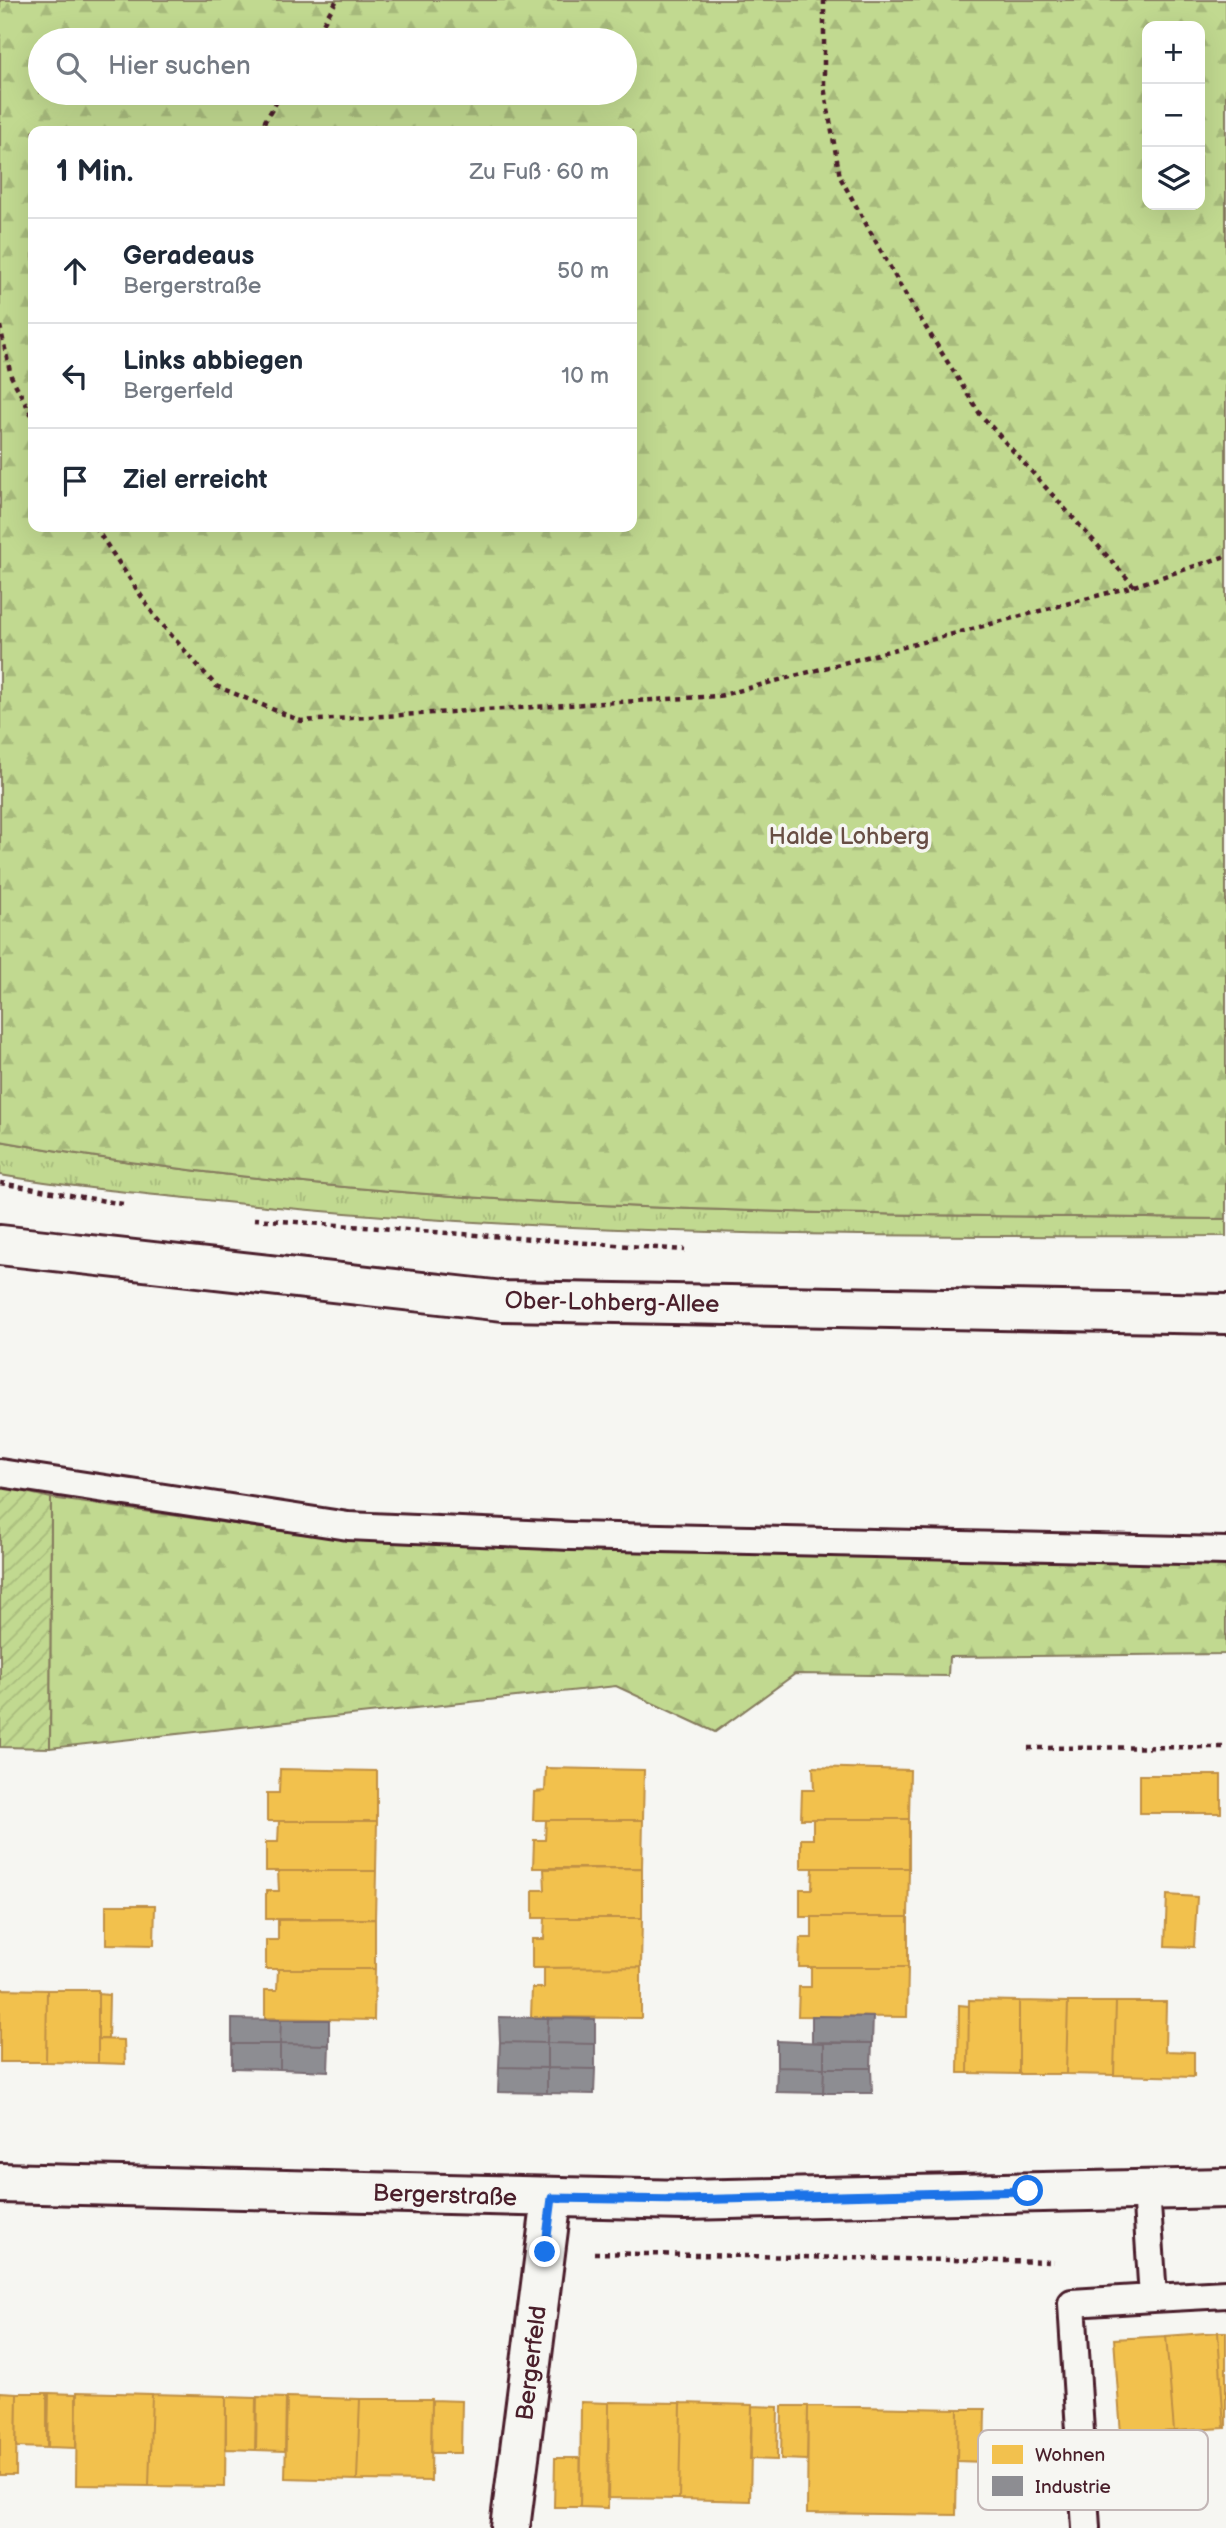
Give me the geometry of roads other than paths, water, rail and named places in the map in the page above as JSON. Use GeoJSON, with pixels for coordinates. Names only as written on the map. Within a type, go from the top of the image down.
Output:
{"type":"FeatureCollection","features":[{"type":"Feature","properties":{"kind":"street","name":"Ober-Lohberg-Allee"},"geometry":{"type":"LineString","coordinates":[[0,1245],[503,1301],[1226,1314]]}},
{"type":"Feature","properties":{"kind":"street","name":"Bergerstraße"},"geometry":{"type":"LineString","coordinates":[[0,2183],[685,2200],[1226,2188]]}},
{"type":"Feature","properties":{"kind":"street","name":"Bergerfeld"},"geometry":{"type":"LineString","coordinates":[[510,2528],[552,2198]]}},
{"type":"Feature","properties":{"kind":"lane"},"geometry":{"type":"LineString","coordinates":[[0,1473],[348,1526],[571,1536],[1226,1551]]}},
{"type":"Feature","properties":{"kind":"lane"},"geometry":{"type":"LineString","coordinates":[[1146,2189],[1153,2298]]}},
{"type":"Feature","properties":{"kind":"lane"},"geometry":{"type":"LineString","coordinates":[[1080,2430],[1072,2303],[1226,2294]]}},
{"type":"Feature","properties":{"kind":"lane"},"geometry":{"type":"LineString","coordinates":[[1085,2510],[1086,2528]]}},
{"type":"Feature","properties":{"kind":"park label","name":"Halde Lohberg"},"geometry":{"type":"Point","coordinates":[849,836]}}]}
